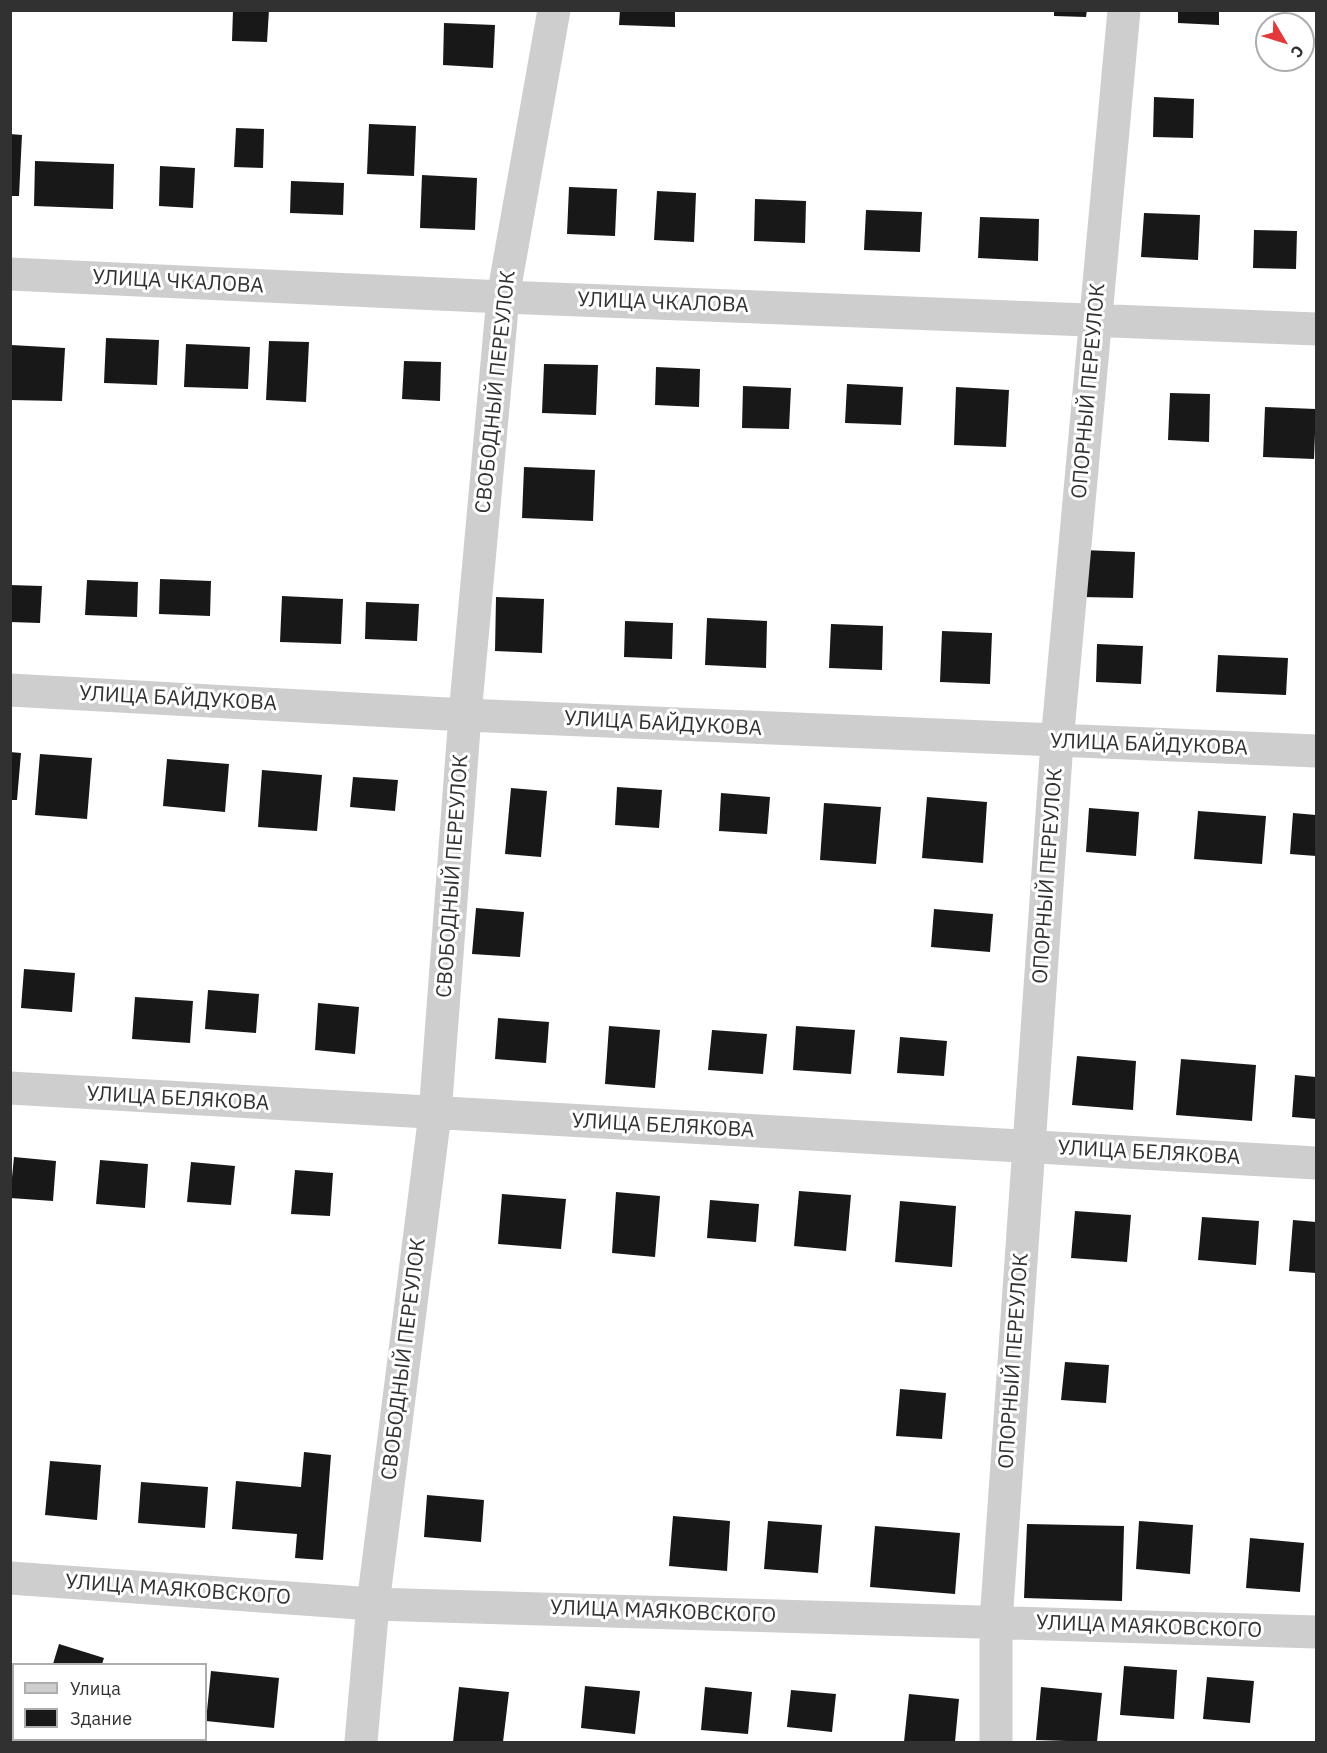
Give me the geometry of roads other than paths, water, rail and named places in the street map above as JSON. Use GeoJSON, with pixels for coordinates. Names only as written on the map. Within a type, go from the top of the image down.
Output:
{"type":"FeatureCollection","features":[{"type":"Feature","properties":{"kind":"street","name":"СВОБОДНЫЙ ПЕРЕУЛОК"},"geometry":{"type":"LineString","coordinates":[[361,1743],[373,1604],[435,1114],[465,715],[503,297],[554,10]]}},
{"type":"Feature","properties":{"kind":"street","name":"ОПОРНЫЙ ПЕРЕУЛОК"},"geometry":{"type":"LineString","coordinates":[[996,1743],[996,1622],[1057,742],[1124,10]]}},
{"type":"Feature","properties":{"kind":"street","name":"УЛИЦА ЧКАЛОВА"},"geometry":{"type":"LineString","coordinates":[[10,274],[503,297],[1317,329]]}},
{"type":"Feature","properties":{"kind":"street","name":"УЛИЦА БАЙДУКОВА"},"geometry":{"type":"LineString","coordinates":[[10,690],[465,715],[1057,742],[1317,751]]}},
{"type":"Feature","properties":{"kind":"street","name":"УЛИЦА БЕЛЯКОВА"},"geometry":{"type":"LineString","coordinates":[[10,1088],[1317,1163]]}},
{"type":"Feature","properties":{"kind":"street","name":"УЛИЦА МАЯКОВСКОГО"},"geometry":{"type":"LineString","coordinates":[[10,1578],[373,1604],[1317,1632]]}}]}
